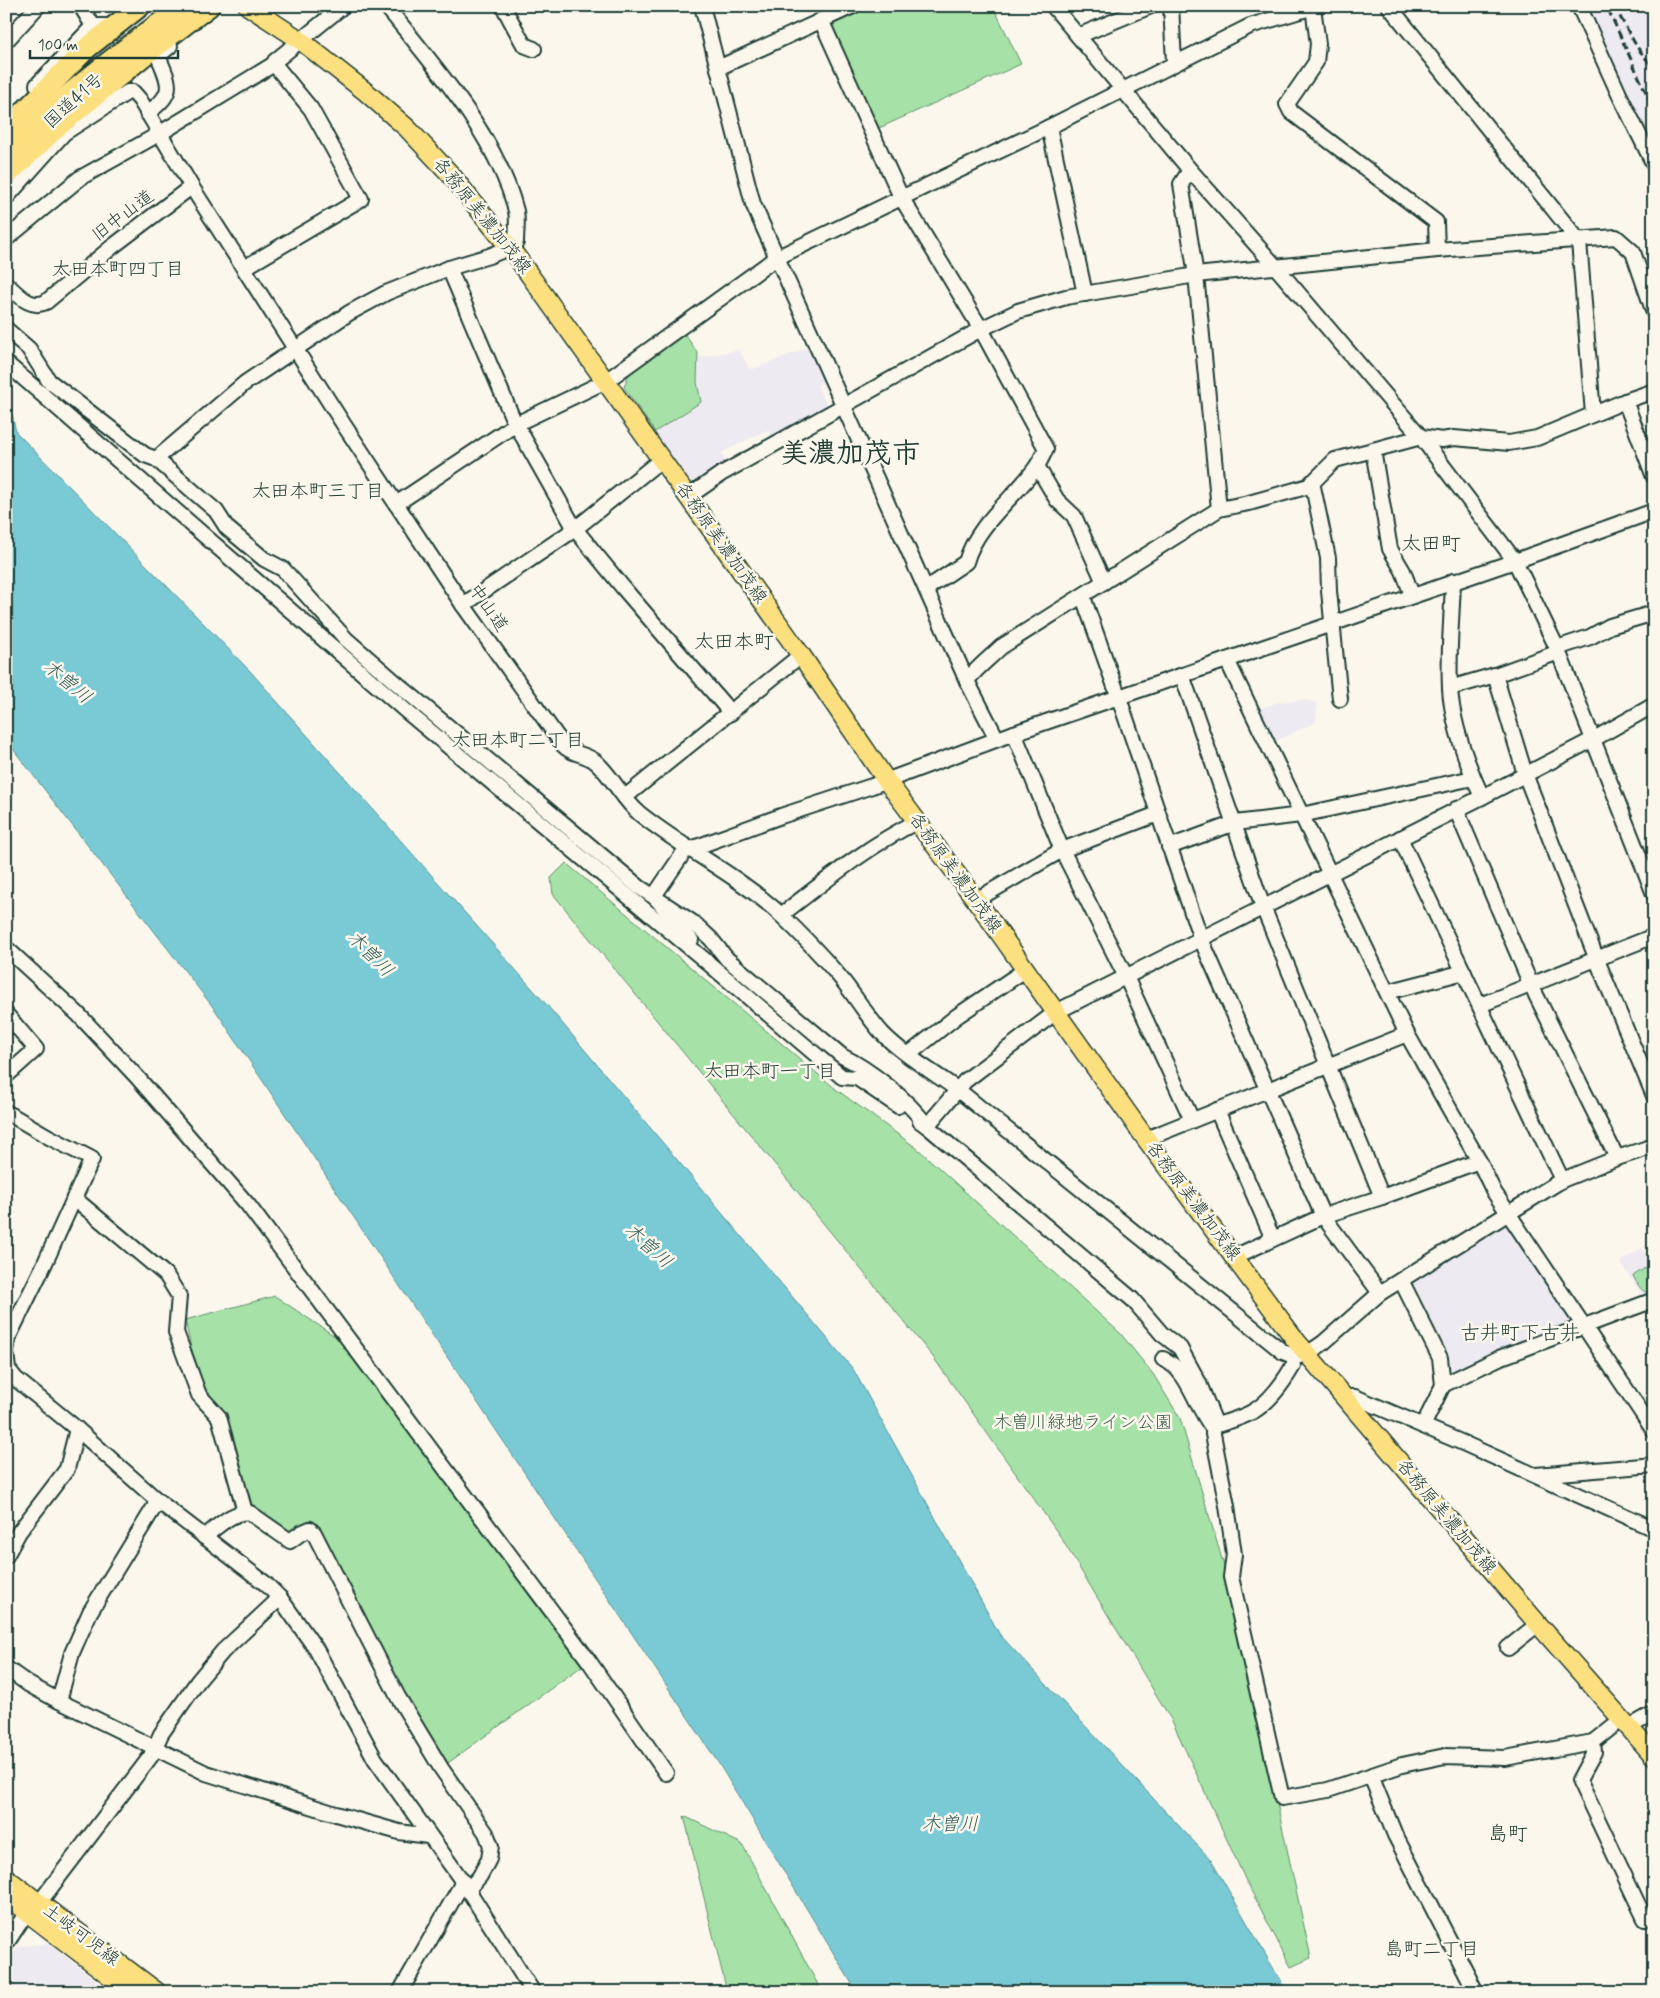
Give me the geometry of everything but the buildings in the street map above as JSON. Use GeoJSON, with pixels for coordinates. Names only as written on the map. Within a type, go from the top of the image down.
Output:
{"type":"FeatureCollection","features":[{"type":"Feature","properties":{"kind":"highway"},"geometry":{"type":"LineString","coordinates":[[6,130],[87,48],[140,6]]}},
{"type":"Feature","properties":{"kind":"highway"},"geometry":{"type":"LineString","coordinates":[[113,26],[168,6]]}},
{"type":"Feature","properties":{"kind":"highway"},"geometry":{"type":"LineString","coordinates":[[6,176],[51,132],[142,57],[196,8]]}},
{"type":"Feature","properties":{"kind":"highway","name":"国道41号"},"geometry":{"type":"LineString","coordinates":[[6,153],[48,112],[125,50],[196,8]]}},
{"type":"Feature","properties":{"kind":"highway","name":"国道41号"},"geometry":{"type":"LineString","coordinates":[[6,165],[63,110],[114,66],[196,8]]}},
{"type":"Feature","properties":{"kind":"main road","name":"各務原美濃加茂線"},"geometry":{"type":"LineString","coordinates":[[257,9],[366,92],[407,128],[452,176],[509,248],[606,381],[801,655],[886,780],[976,900],[1146,1139],[1307,1354],[1538,1624],[1654,1756]]}},
{"type":"Feature","properties":{"kind":"main road","name":"土岐可児線"},"geometry":{"type":"LineString","coordinates":[[6,1878],[33,1908],[131,1992]]}},
{"type":"Feature","properties":{"kind":"main road","name":"土岐可児線"},"geometry":{"type":"LineString","coordinates":[[6,1896],[33,1908],[157,1992]]}},
{"type":"Feature","properties":{"kind":"street"},"geometry":{"type":"LineString","coordinates":[[6,41],[38,6]]}},
{"type":"Feature","properties":{"kind":"street"},"geometry":{"type":"LineString","coordinates":[[81,6],[93,26]]}},
{"type":"Feature","properties":{"kind":"street"},"geometry":{"type":"LineString","coordinates":[[6,239],[80,178],[159,134],[274,64],[275,61],[300,40],[344,6]]}},
{"type":"Feature","properties":{"kind":"street"},"geometry":{"type":"LineString","coordinates":[[156,459],[245,383],[365,304],[386,293],[450,268],[509,248],[516,242],[516,212],[502,175],[484,137],[451,87],[386,6]]}},
{"type":"Feature","properties":{"kind":"street"},"geometry":{"type":"LineString","coordinates":[[503,6],[524,45],[534,49]]}},
{"type":"Feature","properties":{"kind":"street"},"geometry":{"type":"LineString","coordinates":[[702,6],[753,204],[967,681],[997,740]]}},
{"type":"Feature","properties":{"kind":"street"},"geometry":{"type":"LineString","coordinates":[[718,68],[853,6]]}},
{"type":"Feature","properties":{"kind":"street"},"geometry":{"type":"LineString","coordinates":[[1052,6],[1190,170],[1421,437],[1514,561],[1558,650],[1654,894]]}},
{"type":"Feature","properties":{"kind":"street"},"geometry":{"type":"LineString","coordinates":[[1078,36],[1151,6]]}},
{"type":"Feature","properties":{"kind":"street"},"geometry":{"type":"LineString","coordinates":[[1171,6],[1174,62]]}},
{"type":"Feature","properties":{"kind":"street"},"geometry":{"type":"LineString","coordinates":[[1389,6],[1579,241],[1593,414]]}},
{"type":"Feature","properties":{"kind":"street"},"geometry":{"type":"LineString","coordinates":[[1579,6],[1654,165]]}},
{"type":"Feature","properties":{"kind":"street"},"geometry":{"type":"LineString","coordinates":[[396,504],[516,424],[606,381],[776,258],[1049,127],[1174,62],[1250,26],[1315,7],[1318,44],[1316,62],[1287,104],[1291,112],[1436,222],[1437,250]]}},
{"type":"Feature","properties":{"kind":"street"},"geometry":{"type":"LineString","coordinates":[[147,112],[159,105],[167,96],[168,84],[158,56],[192,28],[196,8]]}},
{"type":"Feature","properties":{"kind":"street"},"geometry":{"type":"LineString","coordinates":[[822,20],[900,197],[981,329],[1046,449],[1037,466],[995,514],[970,548],[966,562],[926,589]]}},
{"type":"Feature","properties":{"kind":"street"},"geometry":{"type":"LineString","coordinates":[[6,119],[85,32],[93,26],[113,26]]}},
{"type":"Feature","properties":{"kind":"street"},"geometry":{"type":"LineString","coordinates":[[142,57],[150,60],[168,84]]}},
{"type":"Feature","properties":{"kind":"street"},"geometry":{"type":"LineString","coordinates":[[244,268],[361,199],[311,110],[274,64]]}},
{"type":"Feature","properties":{"kind":"street","name":"中山道"},"geometry":{"type":"LineString","coordinates":[[6,198],[64,134],[128,92],[133,92],[294,349],[396,504],[463,605],[563,745],[572,753],[588,757],[597,763],[631,806],[657,827],[740,882],[781,915],[838,975],[882,1033],[908,1055],[958,1090],[1283,1352],[1296,1357],[1307,1354]]}},
{"type":"Feature","properties":{"kind":"street"},"geometry":{"type":"LineString","coordinates":[[1049,127],[1085,294]]}},
{"type":"Feature","properties":{"kind":"street"},"geometry":{"type":"LineString","coordinates":[[1190,170],[1182,184],[1196,275],[1219,509]]}},
{"type":"Feature","properties":{"kind":"street","name":"旧中山道"},"geometry":{"type":"LineString","coordinates":[[6,284],[30,304],[39,305],[46,302],[112,247],[192,187]]}},
{"type":"Feature","properties":{"kind":"street"},"geometry":{"type":"LineString","coordinates":[[688,497],[721,474],[981,329],[1018,310],[1066,297],[1196,275],[1275,266],[1437,250],[1616,237],[1633,252],[1654,313]]}},
{"type":"Feature","properties":{"kind":"street"},"geometry":{"type":"LineString","coordinates":[[450,268],[516,424],[575,529],[625,590],[731,712]]}},
{"type":"Feature","properties":{"kind":"street"},"geometry":{"type":"LineString","coordinates":[[6,329],[29,349],[49,381],[145,455],[156,459],[216,510],[227,528],[264,559],[283,569],[346,639],[394,681],[639,887],[695,924],[711,939],[727,959],[842,1056],[860,1065],[917,1112],[927,1126]]}},
{"type":"Feature","properties":{"kind":"street"},"geometry":{"type":"LineString","coordinates":[[6,363],[406,711],[842,1077],[857,1078],[927,1126],[1132,1299],[1162,1334],[1180,1348],[1198,1381],[1212,1418],[1234,1554],[1231,1577],[1282,1798],[1328,1790],[1402,1765],[1445,1756],[1506,1758],[1593,1742],[1625,1723],[1654,1713]]}},
{"type":"Feature","properties":{"kind":"street"},"geometry":{"type":"LineString","coordinates":[[967,681],[971,674],[982,667],[1001,648],[1219,509],[1309,486],[1335,460],[1421,437],[1442,440],[1454,438],[1509,443],[1537,438],[1654,390]]}},
{"type":"Feature","properties":{"kind":"street"},"geometry":{"type":"LineString","coordinates":[[1624,401],[1654,477]]}},
{"type":"Feature","properties":{"kind":"street"},"geometry":{"type":"LineString","coordinates":[[1373,450],[1390,549],[1403,571],[1412,596]]}},
{"type":"Feature","properties":{"kind":"street"},"geometry":{"type":"LineString","coordinates":[[463,605],[575,529],[662,459]]}},
{"type":"Feature","properties":{"kind":"street"},"geometry":{"type":"LineString","coordinates":[[1037,466],[1057,500],[1074,516],[1104,582]]}},
{"type":"Feature","properties":{"kind":"street"},"geometry":{"type":"LineString","coordinates":[[1312,482],[1328,558],[1329,591],[1340,699]]}},
{"type":"Feature","properties":{"kind":"street"},"geometry":{"type":"LineString","coordinates":[[654,896],[684,852],[691,849],[1014,733],[1654,511]]}},
{"type":"Feature","properties":{"kind":"street"},"geometry":{"type":"LineString","coordinates":[[1454,581],[1450,688],[1455,722],[1473,778],[1482,797]]}},
{"type":"Feature","properties":{"kind":"street"},"geometry":{"type":"LineString","coordinates":[[1083,597],[1201,939],[1323,1216],[1380,1293]]}},
{"type":"Feature","properties":{"kind":"street"},"geometry":{"type":"LineString","coordinates":[[1450,688],[1495,676],[1590,637],[1610,626],[1654,613]]}},
{"type":"Feature","properties":{"kind":"street"},"geometry":{"type":"LineString","coordinates":[[625,797],[801,655]]}},
{"type":"Feature","properties":{"kind":"street"},"geometry":{"type":"LineString","coordinates":[[1227,660],[1407,1034],[1479,1161],[1494,1192],[1654,1431]]}},
{"type":"Feature","properties":{"kind":"street"},"geometry":{"type":"LineString","coordinates":[[1182,675],[1263,907],[1382,1197]]}},
{"type":"Feature","properties":{"kind":"street"},"geometry":{"type":"LineString","coordinates":[[1495,676],[1525,774],[1596,959],[1654,1096]]}},
{"type":"Feature","properties":{"kind":"street"},"geometry":{"type":"LineString","coordinates":[[927,1126],[965,1081],[1056,1012],[1482,797],[1653,706]]}},
{"type":"Feature","properties":{"kind":"street"},"geometry":{"type":"LineString","coordinates":[[1014,733],[1062,850],[1126,977],[1192,1120]]}},
{"type":"Feature","properties":{"kind":"street"},"geometry":{"type":"LineString","coordinates":[[1169,847],[1235,824],[1301,815],[1473,778]]}},
{"type":"Feature","properties":{"kind":"street"},"geometry":{"type":"LineString","coordinates":[[1456,809],[1531,985],[1617,1158]]}},
{"type":"Feature","properties":{"kind":"street"},"geometry":{"type":"LineString","coordinates":[[976,900],[1062,850],[1158,814]]}},
{"type":"Feature","properties":{"kind":"street"},"geometry":{"type":"LineString","coordinates":[[781,915],[826,880],[889,836],[918,821]]}},
{"type":"Feature","properties":{"kind":"street"},"geometry":{"type":"LineString","coordinates":[[1400,838],[1562,1180]]}},
{"type":"Feature","properties":{"kind":"street"},"geometry":{"type":"LineString","coordinates":[[654,896],[698,949],[700,956]]}},
{"type":"Feature","properties":{"kind":"street"},"geometry":{"type":"LineString","coordinates":[[1480,1005],[1654,936]]}},
{"type":"Feature","properties":{"kind":"street"},"geometry":{"type":"LineString","coordinates":[[6,948],[71,1007],[98,1035],[248,1205],[589,1661],[666,1773]]}},
{"type":"Feature","properties":{"kind":"street"},"geometry":{"type":"LineString","coordinates":[[908,1055],[957,1016],[1025,970]]}},
{"type":"Feature","properties":{"kind":"street"},"geometry":{"type":"LineString","coordinates":[[1387,992],[1464,972]]}},
{"type":"Feature","properties":{"kind":"street"},"geometry":{"type":"LineString","coordinates":[[6,1014],[36,1049],[6,1076]]}},
{"type":"Feature","properties":{"kind":"street"},"geometry":{"type":"LineString","coordinates":[[1146,1139],[1407,1034]]}},
{"type":"Feature","properties":{"kind":"street"},"geometry":{"type":"LineString","coordinates":[[1217,1110],[1273,1239]]}},
{"type":"Feature","properties":{"kind":"street"},"geometry":{"type":"LineString","coordinates":[[6,1112],[92,1159],[7,1345],[8,1369],[16,1379],[77,1429],[158,1501],[266,1584],[280,1598],[316,1649],[375,1759],[428,1836],[466,1886],[533,1992]]}},
{"type":"Feature","properties":{"kind":"street"},"geometry":{"type":"LineString","coordinates":[[1307,1354],[1323,1343],[1380,1293],[1562,1180],[1617,1158],[1654,1146]]}},
{"type":"Feature","properties":{"kind":"street"},"geometry":{"type":"LineString","coordinates":[[1234,1257],[1323,1216],[1382,1197],[1479,1161]]}},
{"type":"Feature","properties":{"kind":"street"},"geometry":{"type":"LineString","coordinates":[[74,1198],[166,1275],[179,1296],[176,1332],[199,1395],[219,1418],[245,1512]]}},
{"type":"Feature","properties":{"kind":"street"},"geometry":{"type":"LineString","coordinates":[[1401,1280],[1440,1358],[1443,1385],[1423,1426]]}},
{"type":"Feature","properties":{"kind":"street"},"geometry":{"type":"LineString","coordinates":[[1443,1385],[1499,1358],[1654,1300]]}},
{"type":"Feature","properties":{"kind":"street"},"geometry":{"type":"LineString","coordinates":[[1177,1386],[1163,1359],[1173,1363],[1194,1394],[1205,1418],[1212,1427]]}},
{"type":"Feature","properties":{"kind":"street"},"geometry":{"type":"LineString","coordinates":[[1212,1427],[1252,1413],[1270,1398],[1293,1366]]}},
{"type":"Feature","properties":{"kind":"street"},"geometry":{"type":"LineString","coordinates":[[1344,1397],[1355,1397],[1654,1529]]}},
{"type":"Feature","properties":{"kind":"street"},"geometry":{"type":"LineString","coordinates":[[6,1556],[19,1532],[67,1469],[77,1429]]}},
{"type":"Feature","properties":{"kind":"street"},"geometry":{"type":"LineString","coordinates":[[1535,1475],[1654,1465]]}},
{"type":"Feature","properties":{"kind":"street"},"geometry":{"type":"LineString","coordinates":[[59,1701],[72,1653],[90,1612],[158,1501]]}},
{"type":"Feature","properties":{"kind":"street"},"geometry":{"type":"LineString","coordinates":[[204,1536],[234,1516],[245,1512],[250,1513],[290,1541],[310,1529],[314,1533],[398,1697],[441,1768],[486,1833],[491,1846],[489,1859],[480,1876],[466,1886],[400,1992]]}},
{"type":"Feature","properties":{"kind":"street"},"geometry":{"type":"LineString","coordinates":[[6,1944],[151,1756],[161,1734],[198,1681],[223,1651],[280,1598]]}},
{"type":"Feature","properties":{"kind":"street"},"geometry":{"type":"LineString","coordinates":[[1508,1648],[1538,1624]]}},
{"type":"Feature","properties":{"kind":"street"},"geometry":{"type":"LineString","coordinates":[[6,1668],[28,1684],[59,1701],[206,1773],[399,1832],[428,1836]]}},
{"type":"Feature","properties":{"kind":"street"},"geometry":{"type":"LineString","coordinates":[[1593,1742],[1594,1752],[1579,1780],[1645,1919]]}},
{"type":"Feature","properties":{"kind":"street"},"geometry":{"type":"LineString","coordinates":[[1371,1776],[1395,1835],[1476,1992]]}},
{"type":"Feature","properties":{"kind":"shaded area"},"geometry":{"type":"Polygon","coordinates":[[[1587,6],[1654,6],[1654,144],[1611,68],[1587,6]]]}},
{"type":"Feature","properties":{"kind":"shaded area"},"geometry":{"type":"Polygon","coordinates":[[[812,346],[827,380],[817,385],[829,410],[772,439],[767,430],[721,453],[727,464],[694,488],[655,432],[701,402],[697,382],[698,358],[739,350],[750,370],[812,346]]]}},
{"type":"Feature","properties":{"kind":"shaded area"},"geometry":{"type":"Polygon","coordinates":[[[1305,700],[1317,703],[1316,722],[1270,744],[1255,711],[1277,702],[1305,700]]]}},
{"type":"Feature","properties":{"kind":"shaded area"},"geometry":{"type":"Polygon","coordinates":[[[1506,1222],[1577,1322],[1448,1378],[1409,1284],[1506,1222]]]}},
{"type":"Feature","properties":{"kind":"shaded area"},"geometry":{"type":"Polygon","coordinates":[[[1642,1248],[1647,1255],[1654,1251],[1654,1295],[1647,1297],[1642,1295],[1620,1262],[1642,1248]]]}},
{"type":"Feature","properties":{"kind":"shaded area"},"geometry":{"type":"Polygon","coordinates":[[[49,1944],[110,1992],[6,1992],[6,1965],[18,1946],[49,1944]]]}},
{"type":"Feature","properties":{"kind":"green space"},"geometry":{"type":"Polygon","coordinates":[[[873,6],[993,6],[1021,64],[877,129],[832,30],[835,23],[873,6]]]}},
{"type":"Feature","properties":{"kind":"green space"},"geometry":{"type":"Polygon","coordinates":[[[683,332],[698,353],[697,382],[701,402],[655,432],[624,387],[629,373],[683,332]]]}},
{"type":"Feature","properties":{"kind":"green space","name":"木曽川緑地ライン公園"},"geometry":{"type":"Polygon","coordinates":[[[566,863],[837,1090],[918,1149],[1120,1333],[1153,1374],[1180,1418],[1227,1576],[1311,1958],[1291,1967],[1246,1881],[1172,1721],[1060,1536],[933,1357],[553,894],[551,878],[566,863]]]}},
{"type":"Feature","properties":{"kind":"green space"},"geometry":{"type":"Polygon","coordinates":[[[1645,1268],[1654,1281],[1654,1292],[1643,1291],[1633,1276],[1645,1268]]]}},
{"type":"Feature","properties":{"kind":"green space"},"geometry":{"type":"Polygon","coordinates":[[[275,1296],[360,1353],[589,1661],[441,1768],[313,1526],[287,1531],[245,1512],[191,1347],[185,1320],[275,1296]]]}},
{"type":"Feature","properties":{"kind":"green space"},"geometry":{"type":"Polygon","coordinates":[[[684,1816],[742,1844],[822,1992],[727,1992],[684,1816]]]}},
{"type":"Feature","properties":{"kind":"water","name":"木曽川"},"geometry":{"type":"Polygon","coordinates":[[[6,410],[12,414],[16,432],[250,671],[546,1004],[853,1369],[1000,1635],[1211,1860],[1287,1992],[857,1992],[719,1764],[216,1011],[6,740],[6,410]]]}},
{"type":"Feature","properties":{"kind":"railway"},"geometry":{"type":"LineString","coordinates":[[1614,6],[1637,47],[1654,69]]}},
{"type":"Feature","properties":{"kind":"railway"},"geometry":{"type":"LineString","coordinates":[[1608,9],[1654,110]]}},
{"type":"Feature","properties":{"kind":"district","name":"太田本町四丁目"},"geometry":{"type":"Point","coordinates":[118,269]}},
{"type":"Feature","properties":{"kind":"district","name":"美濃加茂市"},"geometry":{"type":"Point","coordinates":[850,454]}},
{"type":"Feature","properties":{"kind":"district","name":"太田本町三丁目"},"geometry":{"type":"Point","coordinates":[318,491]}},
{"type":"Feature","properties":{"kind":"district","name":"太田町"},"geometry":{"type":"Point","coordinates":[1431,544]}},
{"type":"Feature","properties":{"kind":"district","name":"太田本町"},"geometry":{"type":"Point","coordinates":[734,642]}},
{"type":"Feature","properties":{"kind":"district","name":"太田本町二丁目"},"geometry":{"type":"Point","coordinates":[518,740]}},
{"type":"Feature","properties":{"kind":"district","name":"太田本町一丁目"},"geometry":{"type":"Point","coordinates":[770,1071]}},
{"type":"Feature","properties":{"kind":"district","name":"古井町下古井"},"geometry":{"type":"Point","coordinates":[1520,1333]}},
{"type":"Feature","properties":{"kind":"district","name":"島町"},"geometry":{"type":"Point","coordinates":[1508,1834]}},
{"type":"Feature","properties":{"kind":"district","name":"島町二丁目"},"geometry":{"type":"Point","coordinates":[1432,1949]}}]}
